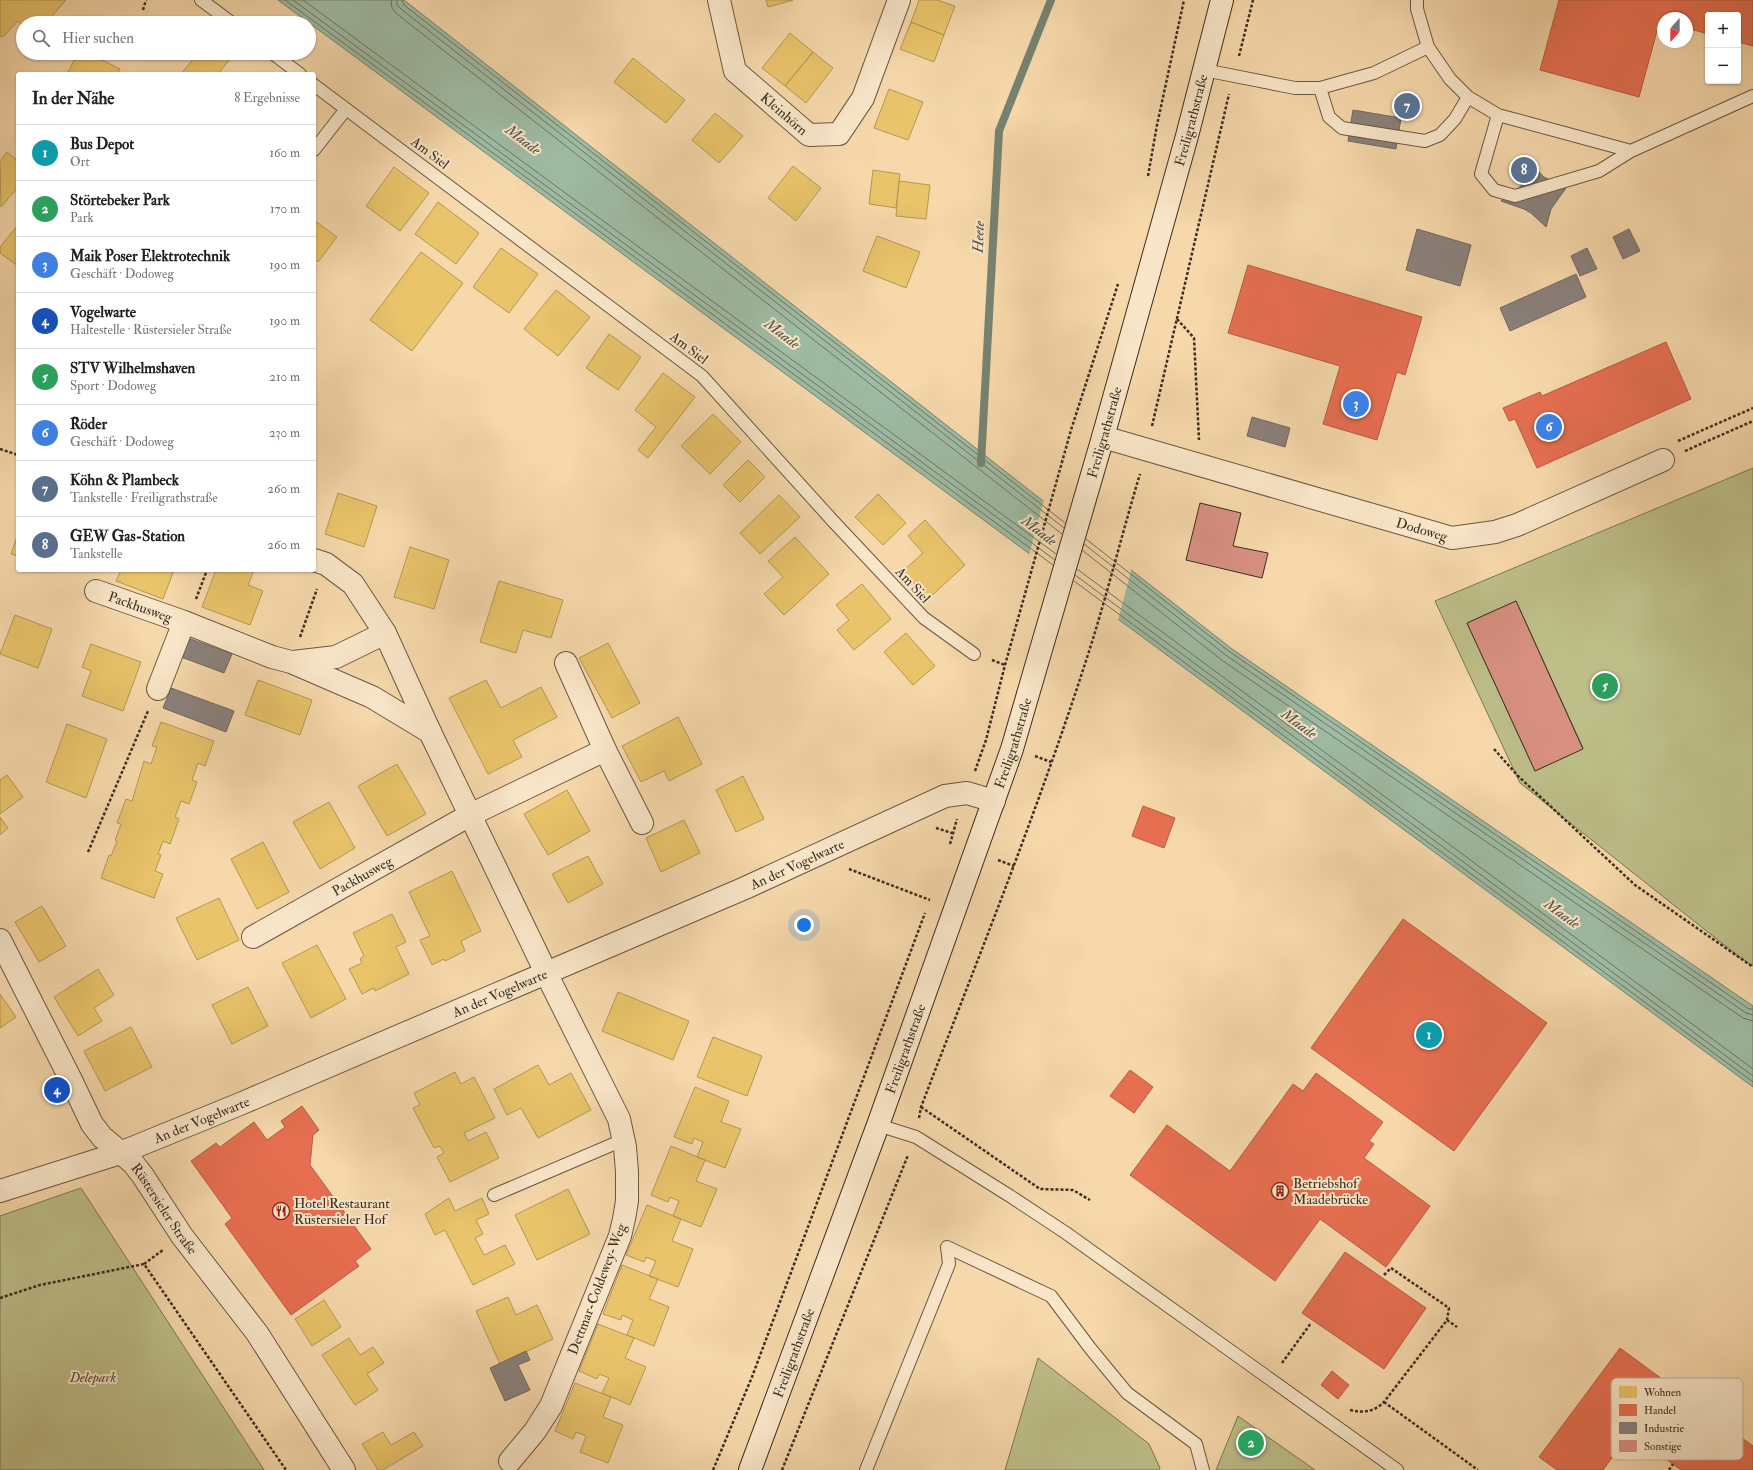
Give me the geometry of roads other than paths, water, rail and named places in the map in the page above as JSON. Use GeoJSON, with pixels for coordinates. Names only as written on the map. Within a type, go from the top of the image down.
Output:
{"type":"FeatureCollection","features":[{"type":"Feature","properties":{"kind":"street","name":"Kleinhörn"},"geometry":{"type":"LineString","coordinates":[[719,0],[735,71],[809,135],[839,134],[863,98],[899,0]]}},
{"type":"Feature","properties":{"kind":"street","name":"Freiligrathstraße"},"geometry":{"type":"LineString","coordinates":[[750,1470],[878,1124],[1012,749],[1104,438],[1222,0]]}},
{"type":"Feature","properties":{"kind":"street","name":"Dodoweg"},"geometry":{"type":"LineString","coordinates":[[1104,438],[1452,538],[1495,532],[1517,525],[1663,460]]}},
{"type":"Feature","properties":{"kind":"street"},"geometry":{"type":"LineString","coordinates":[[320,562],[353,584],[385,633],[430,732],[548,973]]}},
{"type":"Feature","properties":{"kind":"street","name":"Packhusweg"},"geometry":{"type":"LineString","coordinates":[[96,591],[184,622],[272,657],[291,662],[372,697],[430,732]]}},
{"type":"Feature","properties":{"kind":"street","name":"Packhusweg"},"geometry":{"type":"LineString","coordinates":[[158,689],[184,622]]}},
{"type":"Feature","properties":{"kind":"street","name":"Packhusweg"},"geometry":{"type":"LineString","coordinates":[[291,662],[336,657],[385,633]]}},
{"type":"Feature","properties":{"kind":"street"},"geometry":{"type":"LineString","coordinates":[[566,664],[605,750],[642,823]]}},
{"type":"Feature","properties":{"kind":"street","name":"Packhusweg"},"geometry":{"type":"LineString","coordinates":[[253,938],[470,814],[605,750]]}},
{"type":"Feature","properties":{"kind":"street","name":"An der Vogelwarte"},"geometry":{"type":"LineString","coordinates":[[0,1191],[120,1152],[240,1104],[745,888],[945,796],[967,792],[994,801]]}},
{"type":"Feature","properties":{"kind":"street","name":"Rüstersieler Straße"},"geometry":{"type":"LineString","coordinates":[[0,940],[72,1080],[92,1124],[102,1137],[133,1163],[143,1176],[182,1236],[257,1333],[344,1470]]}},
{"type":"Feature","properties":{"kind":"street","name":"Dettmar-Coldewey-Weg"},"geometry":{"type":"LineString","coordinates":[[510,1460],[535,1431],[551,1406],[620,1236],[627,1201],[627,1172],[619,1119],[553,987],[548,973]]}},
{"type":"Feature","properties":{"kind":"lane"},"geometry":{"type":"LineString","coordinates":[[201,0],[223,16]]}},
{"type":"Feature","properties":{"kind":"lane"},"geometry":{"type":"LineString","coordinates":[[1417,0],[1417,9],[1428,47],[1450,79],[1468,96],[1498,115],[1631,151]]}},
{"type":"Feature","properties":{"kind":"lane"},"geometry":{"type":"LineString","coordinates":[[1204,70],[1295,88],[1320,88],[1374,73],[1428,47]]}},
{"type":"Feature","properties":{"kind":"lane"},"geometry":{"type":"LineString","coordinates":[[281,60],[297,72]]}},
{"type":"Feature","properties":{"kind":"lane","name":"Am Siel"},"geometry":{"type":"LineString","coordinates":[[316,86],[702,376],[832,520],[924,618],[974,654]]}},
{"type":"Feature","properties":{"kind":"lane"},"geometry":{"type":"LineString","coordinates":[[1320,88],[1329,117],[1342,128],[1425,141],[1440,135],[1455,119],[1468,96]]}},
{"type":"Feature","properties":{"kind":"lane"},"geometry":{"type":"LineString","coordinates":[[1498,115],[1481,174],[1494,190],[1515,196],[1599,171],[1631,151],[1753,96]]}},
{"type":"Feature","properties":{"kind":"lane"},"geometry":{"type":"LineString","coordinates":[[316,147],[346,109]]}},
{"type":"Feature","properties":{"kind":"lane"},"geometry":{"type":"LineString","coordinates":[[878,1124],[916,1137],[1066,1233],[1397,1470]]}},
{"type":"Feature","properties":{"kind":"lane"},"geometry":{"type":"LineString","coordinates":[[494,1195],[623,1140]]}},
{"type":"Feature","properties":{"kind":"lane"},"geometry":{"type":"LineString","coordinates":[[866,1470],[949,1264],[947,1246],[1051,1296],[1090,1348],[1127,1393],[1196,1444],[1203,1470]]}},
{"type":"Feature","properties":{"kind":"water","name":"Maade"},"geometry":{"type":"Polygon","coordinates":[[[278,0],[404,0],[1232,649],[1753,1006],[1753,1087],[316,28],[316,16],[300,16],[278,0]]]}},
{"type":"Feature","properties":{"kind":"waterway","name":"Heete"},"geometry":{"type":"LineString","coordinates":[[981,463],[999,131],[1051,0]]}},
{"type":"Feature","properties":{"kind":"place","name":"Köhn & Plambeck"},"geometry":{"type":"Point","coordinates":[1407,106]}},
{"type":"Feature","properties":{"kind":"place","name":"GEW Gas-Station"},"geometry":{"type":"Point","coordinates":[1524,170]}},
{"type":"Feature","properties":{"kind":"place","name":"Maik Poser Elektrotechnik"},"geometry":{"type":"Point","coordinates":[1356,404]}},
{"type":"Feature","properties":{"kind":"place","name":"Röder"},"geometry":{"type":"Point","coordinates":[1549,427]}},
{"type":"Feature","properties":{"kind":"place","name":"STV Wilhelmshaven"},"geometry":{"type":"Point","coordinates":[1605,686]}},
{"type":"Feature","properties":{"kind":"place","name":"Bus Depot"},"geometry":{"type":"Point","coordinates":[1429,1035]}},
{"type":"Feature","properties":{"kind":"place","name":"Vogelwarte"},"geometry":{"type":"Point","coordinates":[57,1090]}},
{"type":"Feature","properties":{"kind":"place","name":"Betriebshof Maadebrücke"},"geometry":{"type":"Point","coordinates":[1280,1191]}},
{"type":"Feature","properties":{"kind":"place","name":"Hotel Restaurant Rüstersieler Hof"},"geometry":{"type":"Point","coordinates":[281,1211]}},
{"type":"Feature","properties":{"kind":"place","name":"Störtebeker Park"},"geometry":{"type":"Point","coordinates":[1251,1443]}},
{"type":"Feature","properties":{"kind":"park label","name":"Delepark"},"geometry":{"type":"Point","coordinates":[93,1377]}}]}
